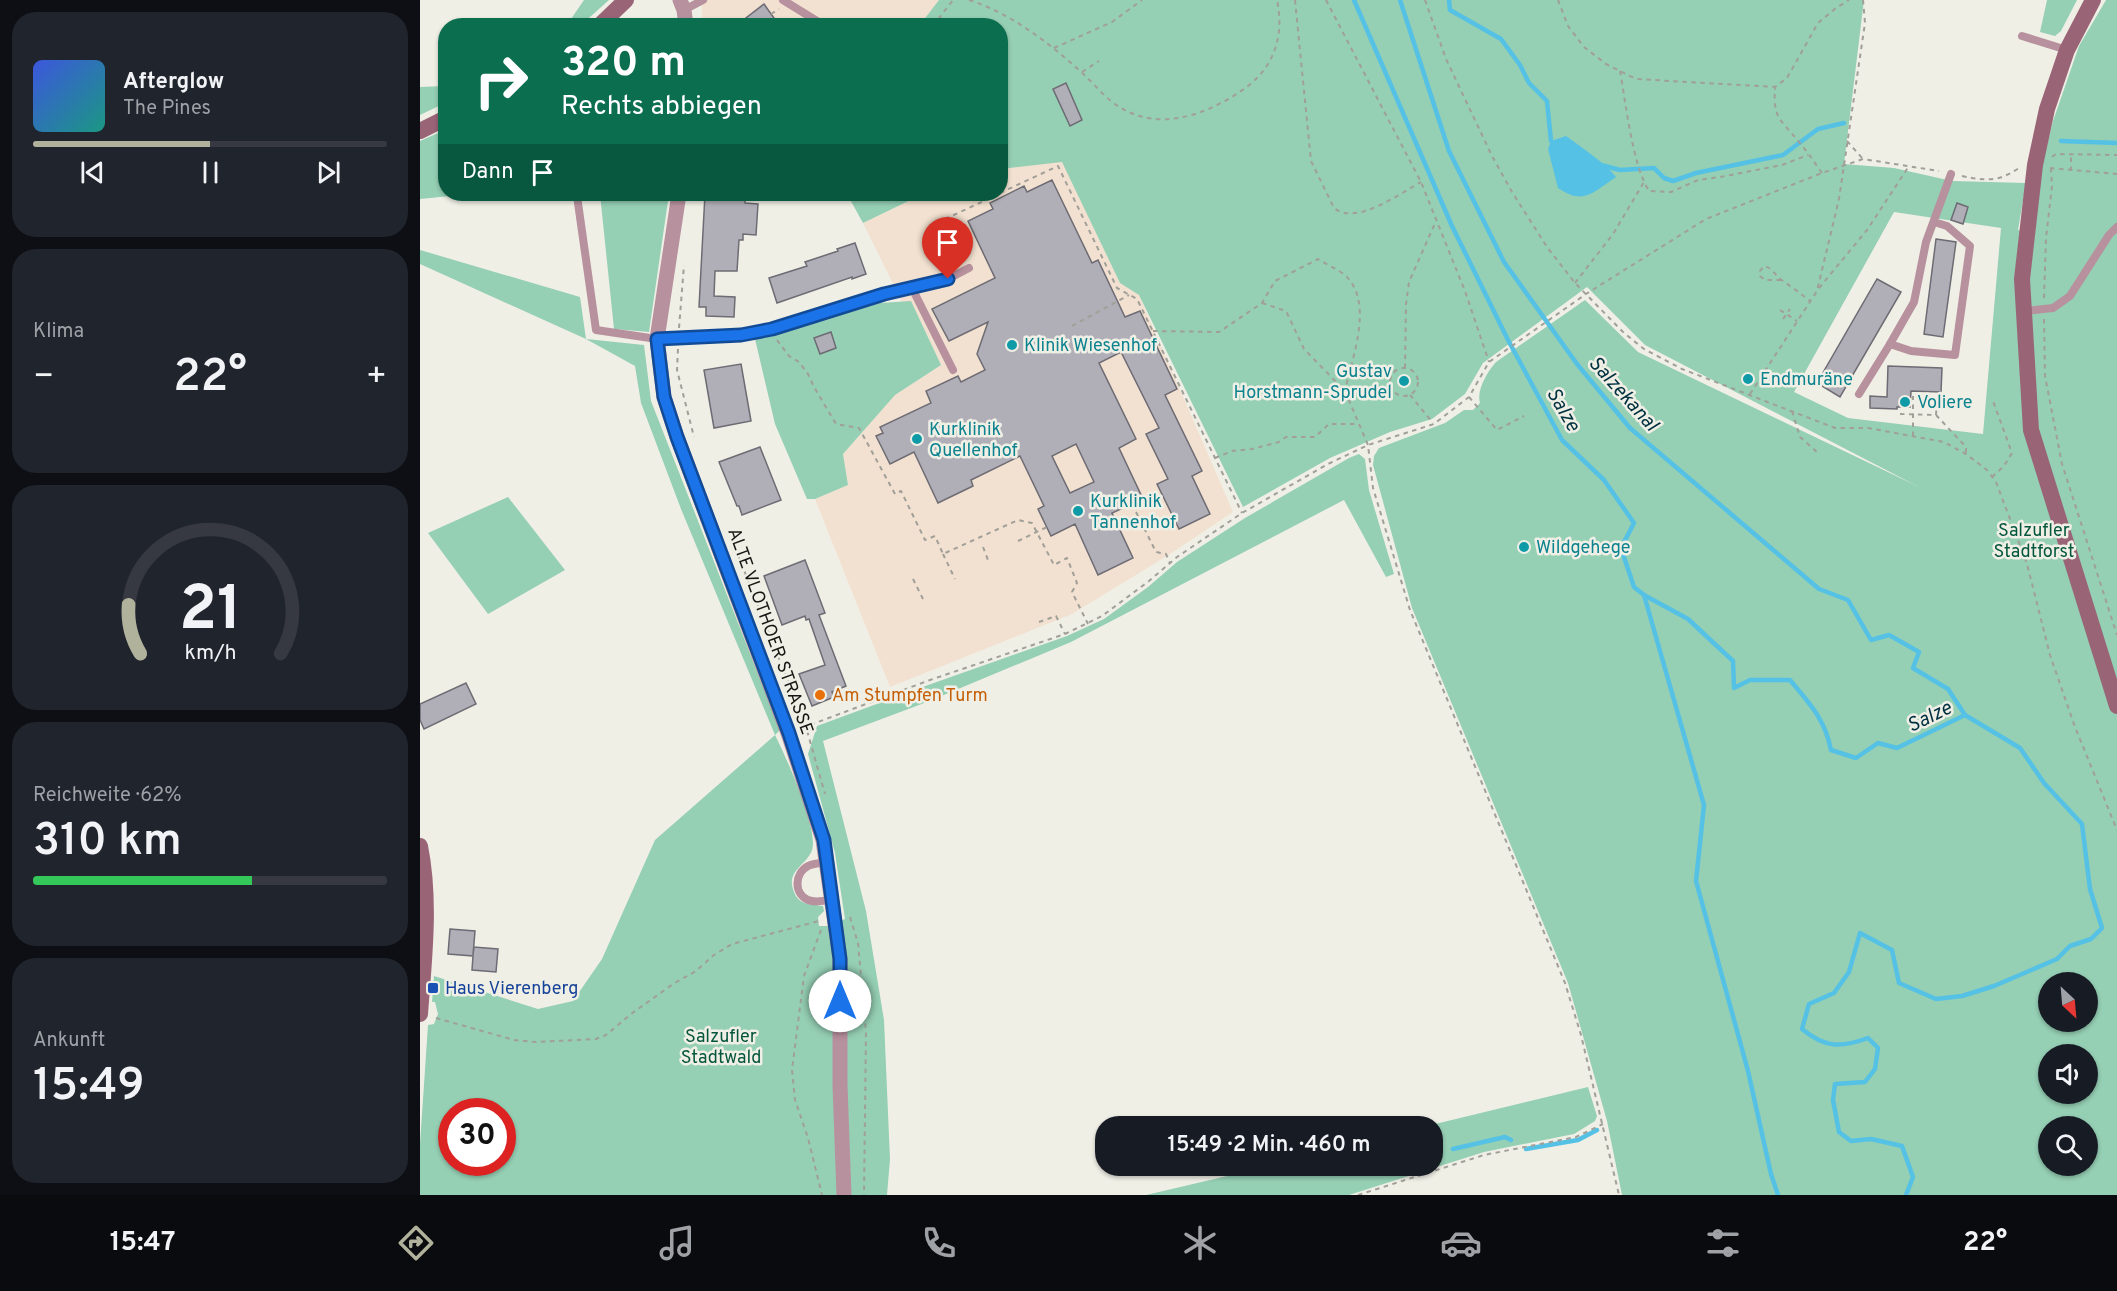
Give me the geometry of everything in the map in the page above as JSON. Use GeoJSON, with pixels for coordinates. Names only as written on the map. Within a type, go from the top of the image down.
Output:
{"type":"FeatureCollection","features":[{"type":"Feature","properties":{"kind":"main road"},"geometry":{"type":"LineString","coordinates":[[607,18],[626,0]]}},
{"type":"Feature","properties":{"kind":"main road"},"geometry":{"type":"LineString","coordinates":[[2093,0],[2067,50],[2047,109],[2035,165],[2022,279],[2031,430],[2117,706]]}},
{"type":"Feature","properties":{"kind":"main road"},"geometry":{"type":"LineString","coordinates":[[420,131],[438,122]]}},
{"type":"Feature","properties":{"kind":"main road"},"geometry":{"type":"LineString","coordinates":[[420,846],[425,905],[420,1013]]}},
{"type":"Feature","properties":{"kind":"street","name":"ALTE VLOTHOER STRASSE"},"geometry":{"type":"LineString","coordinates":[[678,201],[657,339],[664,397],[789,733],[824,840],[840,959],[840,1085],[844,1195]]}},
{"type":"Feature","properties":{"kind":"lane"},"geometry":{"type":"LineString","coordinates":[[682,5],[698,4],[704,0]]}},
{"type":"Feature","properties":{"kind":"lane"},"geometry":{"type":"LineString","coordinates":[[783,0],[812,18]]}},
{"type":"Feature","properties":{"kind":"lane"},"geometry":{"type":"LineString","coordinates":[[2022,36],[2067,50]]}},
{"type":"Feature","properties":{"kind":"lane"},"geometry":{"type":"LineString","coordinates":[[1859,394],[1914,302],[1926,242],[1951,174]]}},
{"type":"Feature","properties":{"kind":"lane"},"geometry":{"type":"LineString","coordinates":[[578,201],[596,330],[657,339],[741,335],[772,329],[884,294],[948,279],[969,268]]}},
{"type":"Feature","properties":{"kind":"lane"},"geometry":{"type":"LineString","coordinates":[[1890,344],[1911,351],[1956,355],[1970,246],[1947,226],[1934,222]]}},
{"type":"Feature","properties":{"kind":"lane"},"geometry":{"type":"LineString","coordinates":[[2024,311],[2053,308],[2070,296],[2109,235],[2117,227]]}},
{"type":"Feature","properties":{"kind":"lane"},"geometry":{"type":"LineString","coordinates":[[912,288],[953,370]]}},
{"type":"Feature","properties":{"kind":"lane"},"geometry":{"type":"LineString","coordinates":[[827,862],[803,870],[797,880],[803,897],[808,900],[814,902],[832,899]]}},
{"type":"Feature","properties":{"kind":"path"},"geometry":{"type":"LineString","coordinates":[[939,18],[953,0]]}},
{"type":"Feature","properties":{"kind":"path"},"geometry":{"type":"LineString","coordinates":[[969,0],[1005,18]]}},
{"type":"Feature","properties":{"kind":"path"},"geometry":{"type":"LineString","coordinates":[[1054,48],[1112,22],[1136,2],[1142,0]]}},
{"type":"Feature","properties":{"kind":"path"},"geometry":{"type":"LineString","coordinates":[[1008,20],[1054,48],[1120,107],[1135,115],[1159,120],[1204,111],[1238,93],[1264,71],[1278,43],[1280,28],[1276,0]]}},
{"type":"Feature","properties":{"kind":"path"},"geometry":{"type":"LineString","coordinates":[[1295,0],[1311,161],[1334,208],[1340,212],[1358,213],[1421,182]]}},
{"type":"Feature","properties":{"kind":"path"},"geometry":{"type":"LineString","coordinates":[[1326,0],[1421,182],[1465,291],[1489,362]]}},
{"type":"Feature","properties":{"kind":"path"},"geometry":{"type":"LineString","coordinates":[[1425,0],[1446,59],[1492,156],[1547,247],[1575,283],[1624,333],[1644,349],[1682,369],[1835,428],[1868,428],[1944,442],[1987,470],[1996,482],[2026,564],[2050,655],[2075,727],[2117,830]]}},
{"type":"Feature","properties":{"kind":"path"},"geometry":{"type":"LineString","coordinates":[[1558,0],[1568,26],[1584,47],[1606,64],[1636,79],[1775,87],[1787,78],[1818,23],[1849,0]]}},
{"type":"Feature","properties":{"kind":"path"},"geometry":{"type":"LineString","coordinates":[[1817,291],[1839,199],[1865,23],[1863,0]]}},
{"type":"Feature","properties":{"kind":"path"},"geometry":{"type":"LineString","coordinates":[[1082,72],[1099,61]]}},
{"type":"Feature","properties":{"kind":"path"},"geometry":{"type":"LineString","coordinates":[[1620,71],[1638,163],[1649,190],[1671,192],[1698,180],[1782,165],[1808,155]]}},
{"type":"Feature","properties":{"kind":"path"},"geometry":{"type":"LineString","coordinates":[[1775,87],[1776,114],[1783,126],[1797,139],[1822,172]]}},
{"type":"Feature","properties":{"kind":"path"},"geometry":{"type":"LineString","coordinates":[[1847,141],[1863,159]]}},
{"type":"Feature","properties":{"kind":"path"},"geometry":{"type":"LineString","coordinates":[[2050,159],[2056,154],[2117,155]]}},
{"type":"Feature","properties":{"kind":"path"},"geometry":{"type":"LineString","coordinates":[[2071,171],[2072,154]]}},
{"type":"Feature","properties":{"kind":"path"},"geometry":{"type":"LineString","coordinates":[[806,726],[1088,624],[1125,600],[1170,563],[1242,513],[1328,464],[1368,445],[1434,424],[1468,397],[1489,362],[1586,294],[1706,219],[1822,172],[1863,159],[1985,180],[2005,177],[2024,164]]}},
{"type":"Feature","properties":{"kind":"path"},"geometry":{"type":"LineString","coordinates":[[1008,189],[1058,166],[1117,288],[1137,299],[1242,513]]}},
{"type":"Feature","properties":{"kind":"path"},"geometry":{"type":"LineString","coordinates":[[1750,394],[1810,301],[1867,230],[1909,166]]}},
{"type":"Feature","properties":{"kind":"path"},"geometry":{"type":"LineString","coordinates":[[2117,174],[2051,169],[2052,186],[2046,238],[2043,310],[2045,376],[2062,464],[2117,635]]}},
{"type":"Feature","properties":{"kind":"path"},"geometry":{"type":"LineString","coordinates":[[1575,283],[1613,234],[1644,182]]}},
{"type":"Feature","properties":{"kind":"path"},"geometry":{"type":"LineString","coordinates":[[945,219],[983,201]]}},
{"type":"Feature","properties":{"kind":"path"},"geometry":{"type":"LineString","coordinates":[[1406,368],[1406,304],[1409,282],[1437,220]]}},
{"type":"Feature","properties":{"kind":"path"},"geometry":{"type":"LineString","coordinates":[[1153,332],[1219,332],[1262,303],[1275,281],[1318,259],[1345,275],[1355,288],[1360,301],[1360,324],[1345,391]]}},
{"type":"Feature","properties":{"kind":"path"},"geometry":{"type":"LineString","coordinates":[[685,260],[677,370],[696,443]]}},
{"type":"Feature","properties":{"kind":"path"},"geometry":{"type":"LineString","coordinates":[[1781,280],[1765,280],[1760,276],[1760,271],[1764,266],[1771,268],[1781,280],[1793,286],[1810,301]]}},
{"type":"Feature","properties":{"kind":"path"},"geometry":{"type":"LineString","coordinates":[[1071,326],[1129,295]]}},
{"type":"Feature","properties":{"kind":"path"},"geometry":{"type":"LineString","coordinates":[[1262,303],[1286,311],[1304,349],[1345,391],[1368,445],[1373,488],[1410,610],[1565,983],[1581,1035],[1619,1195]]}},
{"type":"Feature","properties":{"kind":"path"},"geometry":{"type":"LineString","coordinates":[[1783,319],[1790,309]]}},
{"type":"Feature","properties":{"kind":"path"},"geometry":{"type":"LineString","coordinates":[[1780,310],[1797,321]]}},
{"type":"Feature","properties":{"kind":"path"},"geometry":{"type":"LineString","coordinates":[[772,329],[780,345],[808,374],[836,424],[859,428],[895,494],[901,491],[925,540],[935,536],[955,579]]}},
{"type":"Feature","properties":{"kind":"path"},"geometry":{"type":"LineString","coordinates":[[1401,368],[1413,372],[1418,379],[1416,388],[1410,394],[1401,396],[1393,391],[1390,382],[1393,373],[1401,368]]}},
{"type":"Feature","properties":{"kind":"path"},"geometry":{"type":"LineString","coordinates":[[1410,394],[1434,424]]}},
{"type":"Feature","properties":{"kind":"path"},"geometry":{"type":"LineString","coordinates":[[1913,396],[1913,436]]}},
{"type":"Feature","properties":{"kind":"path"},"geometry":{"type":"LineString","coordinates":[[1468,397],[1497,430],[1524,416]]}},
{"type":"Feature","properties":{"kind":"path"},"geometry":{"type":"LineString","coordinates":[[1936,415],[1937,400]]}},
{"type":"Feature","properties":{"kind":"path"},"geometry":{"type":"LineString","coordinates":[[1992,477],[2004,466],[2012,453],[1993,401]]}},
{"type":"Feature","properties":{"kind":"path"},"geometry":{"type":"LineString","coordinates":[[1792,411],[1800,437],[1818,453]]}},
{"type":"Feature","properties":{"kind":"path"},"geometry":{"type":"LineString","coordinates":[[1900,414],[1936,415],[1966,447],[1965,454]]}},
{"type":"Feature","properties":{"kind":"path"},"geometry":{"type":"LineString","coordinates":[[1215,458],[1232,451],[1252,449],[1286,437],[1315,437],[1329,424],[1358,424]]}},
{"type":"Feature","properties":{"kind":"path"},"geometry":{"type":"LineString","coordinates":[[1132,504],[1156,552],[1166,554],[1170,563]]}},
{"type":"Feature","properties":{"kind":"path"},"geometry":{"type":"LineString","coordinates":[[943,554],[1018,520],[1032,523],[1054,565],[1067,558],[1077,583],[1072,592],[1088,624]]}},
{"type":"Feature","properties":{"kind":"path"},"geometry":{"type":"LineString","coordinates":[[1018,541],[1047,527]]}},
{"type":"Feature","properties":{"kind":"path"},"geometry":{"type":"LineString","coordinates":[[983,547],[988,560]]}},
{"type":"Feature","properties":{"kind":"path"},"geometry":{"type":"LineString","coordinates":[[735,548],[806,726],[814,755]]}},
{"type":"Feature","properties":{"kind":"path"},"geometry":{"type":"LineString","coordinates":[[913,579],[922,599]]}},
{"type":"Feature","properties":{"kind":"path"},"geometry":{"type":"LineString","coordinates":[[1039,622],[1056,616],[1065,634]]}},
{"type":"Feature","properties":{"kind":"path"},"geometry":{"type":"LineString","coordinates":[[848,911],[858,943],[866,1032],[864,1195]]}},
{"type":"Feature","properties":{"kind":"path"},"geometry":{"type":"LineString","coordinates":[[420,1013],[514,1040],[536,1042],[596,1039],[606,1035],[639,1008],[696,971],[714,955],[732,945],[826,919]]}},
{"type":"Feature","properties":{"kind":"path"},"geometry":{"type":"LineString","coordinates":[[821,930],[804,976],[792,1070],[795,1100],[808,1138],[822,1195]]}},
{"type":"Feature","properties":{"kind":"path"},"geometry":{"type":"LineString","coordinates":[[1358,1195],[1484,1155],[1576,1137],[1603,1124]]}},
{"type":"Feature","properties":{"kind":"shaded area"},"geometry":{"type":"Polygon","coordinates":[[[698,0],[939,0],[925,18],[702,18],[702,7],[698,0]]]}},
{"type":"Feature","properties":{"kind":"shaded area"},"geometry":{"type":"Polygon","coordinates":[[[1062,161],[1120,283],[1139,295],[1233,512],[1167,556],[1072,614],[890,687],[815,499],[848,485],[843,454],[895,395],[941,365],[911,302],[902,302],[863,223],[909,201],[1008,201],[1008,168],[1062,161]]]}},
{"type":"Feature","properties":{"kind":"green space"},"geometry":{"type":"Polygon","coordinates":[[[584,0],[609,0],[589,18],[572,18],[584,0]]]}},
{"type":"Feature","properties":{"kind":"green space","name":"Salzufler Stadtforst"},"geometry":{"type":"Polygon","coordinates":[[[939,0],[1864,0],[1844,164],[1894,168],[1952,181],[2026,183],[2018,230],[2033,233],[2039,177],[2053,121],[2079,46],[2106,0],[2117,0],[2117,1195],[1622,1195],[1607,1121],[1568,983],[1412,608],[1373,465],[1374,456],[1379,448],[1445,423],[1464,410],[1473,410],[1480,403],[1481,387],[1496,362],[1585,300],[1638,352],[1917,486],[1645,345],[1587,287],[1483,363],[1465,394],[1432,419],[1390,432],[1330,458],[1243,507],[1139,295],[1120,283],[1062,162],[1008,168],[1008,18],[925,18],[939,0]],[[1894,212],[1794,392],[1848,418],[1983,434],[2001,228],[1894,212]]]}},
{"type":"Feature","properties":{"kind":"green space"},"geometry":{"type":"Polygon","coordinates":[[[2047,0],[2077,0],[2061,31],[2055,36],[2040,32],[2047,0]]]}},
{"type":"Feature","properties":{"kind":"green space"},"geometry":{"type":"Polygon","coordinates":[[[438,86],[438,106],[420,115],[420,87],[438,86]]]}},
{"type":"Feature","properties":{"kind":"green space"},"geometry":{"type":"Polygon","coordinates":[[[438,133],[438,197],[420,199],[420,141],[438,133]]]}},
{"type":"Feature","properties":{"kind":"green space"},"geometry":{"type":"Polygon","coordinates":[[[601,201],[668,201],[649,332],[614,329],[601,201]]]}},
{"type":"Feature","properties":{"kind":"green space"},"geometry":{"type":"Polygon","coordinates":[[[851,201],[909,201],[863,223],[851,201]]]}},
{"type":"Feature","properties":{"kind":"green space"},"geometry":{"type":"Polygon","coordinates":[[[420,250],[580,297],[586,339],[420,264],[420,250]]]}},
{"type":"Feature","properties":{"kind":"green space"},"geometry":{"type":"Polygon","coordinates":[[[911,301],[941,365],[895,395],[843,454],[848,485],[815,499],[807,499],[775,424],[755,339],[880,303],[911,301]]]}},
{"type":"Feature","properties":{"kind":"green space"},"geometry":{"type":"Polygon","coordinates":[[[586,339],[644,345],[651,401],[780,730],[775,735],[681,509],[641,403],[635,366],[586,339]]]}},
{"type":"Feature","properties":{"kind":"green space","name":"Salzufler Stadtwald"},"geometry":{"type":"Polygon","coordinates":[[[1359,454],[1365,459],[1369,490],[1394,574],[1386,577],[1344,500],[1071,642],[927,702],[823,741],[866,911],[884,1020],[890,1159],[887,1195],[420,1195],[420,1144],[428,1025],[434,1024],[438,1014],[435,1002],[432,1002],[434,976],[538,1009],[573,1001],[602,959],[655,840],[775,735],[800,792],[813,840],[810,855],[796,870],[792,879],[794,892],[803,902],[823,906],[824,911],[818,917],[819,926],[828,926],[845,919],[835,853],[808,754],[817,726],[1067,636],[1104,619],[1148,587],[1177,562],[1245,518],[1349,458],[1359,454]]]}},
{"type":"Feature","properties":{"kind":"green space"},"geometry":{"type":"Polygon","coordinates":[[[508,497],[565,570],[488,614],[428,533],[508,497]]]}},
{"type":"Feature","properties":{"kind":"green space"},"geometry":{"type":"Polygon","coordinates":[[[1588,1087],[1597,1116],[1595,1121],[1574,1134],[1484,1152],[1443,1165],[1443,1122],[1588,1087]]]}},
{"type":"Feature","properties":{"kind":"green space"},"geometry":{"type":"Polygon","coordinates":[[[1227,1176],[1409,1176],[1349,1195],[1146,1195],[1227,1176]]]}},
{"type":"Feature","properties":{"kind":"water"},"geometry":{"type":"Polygon","coordinates":[[[1566,136],[1616,177],[1588,195],[1575,196],[1558,188],[1548,149],[1551,141],[1566,136]]]}},
{"type":"Feature","properties":{"kind":"building"},"geometry":{"type":"Polygon","coordinates":[[[764,4],[774,18],[746,18],[764,4]]]}},
{"type":"Feature","properties":{"kind":"building"},"geometry":{"type":"Polygon","coordinates":[[[1066,83],[1082,120],[1070,126],[1053,89],[1066,83]]]}},
{"type":"Feature","properties":{"kind":"building"},"geometry":{"type":"Polygon","coordinates":[[[1052,180],[1092,263],[1098,260],[1125,317],[1140,311],[1177,389],[1165,395],[1202,471],[1192,476],[1210,514],[1179,529],[1157,484],[1168,479],[1146,434],[1159,428],[1121,352],[1099,363],[1136,439],[1119,448],[1143,499],[1112,513],[1133,558],[1098,575],[1075,524],[1051,536],[1038,509],[1044,506],[1020,456],[971,480],[973,486],[938,503],[914,452],[890,464],[876,436],[883,433],[880,427],[931,403],[926,391],[958,376],[961,382],[985,370],[977,354],[988,322],[949,341],[932,309],[995,278],[968,221],[993,209],[990,203],[994,201],[1008,201],[1008,194],[1024,186],[1027,192],[1052,180]],[[1076,444],[1052,456],[1070,493],[1094,482],[1076,444]]]}},
{"type":"Feature","properties":{"kind":"building"},"geometry":{"type":"Polygon","coordinates":[[[705,201],[745,201],[745,203],[758,204],[756,235],[743,234],[743,240],[739,240],[737,271],[715,271],[714,296],[735,297],[734,317],[706,316],[706,307],[699,307],[705,201]]]}},
{"type":"Feature","properties":{"kind":"building"},"geometry":{"type":"Polygon","coordinates":[[[1957,203],[1968,207],[1963,224],[1951,220],[1957,203]]]}},
{"type":"Feature","properties":{"kind":"building"},"geometry":{"type":"Polygon","coordinates":[[[1936,239],[1956,242],[1943,337],[1924,334],[1936,239]]]}},
{"type":"Feature","properties":{"kind":"building"},"geometry":{"type":"Polygon","coordinates":[[[855,243],[866,274],[777,303],[769,278],[807,266],[805,262],[855,243]]]}},
{"type":"Feature","properties":{"kind":"building"},"geometry":{"type":"Polygon","coordinates":[[[1877,279],[1901,292],[1840,397],[1817,383],[1877,279]]]}},
{"type":"Feature","properties":{"kind":"building"},"geometry":{"type":"Polygon","coordinates":[[[831,332],[836,348],[820,354],[814,338],[831,332]]]}},
{"type":"Feature","properties":{"kind":"building"},"geometry":{"type":"Polygon","coordinates":[[[741,364],[751,421],[714,428],[704,370],[741,364]]]}},
{"type":"Feature","properties":{"kind":"building"},"geometry":{"type":"Polygon","coordinates":[[[1888,366],[1942,368],[1941,392],[1911,391],[1910,407],[1870,408],[1870,396],[1887,397],[1888,366]]]}},
{"type":"Feature","properties":{"kind":"building"},"geometry":{"type":"Polygon","coordinates":[[[760,447],[781,500],[742,515],[719,462],[760,447]]]}},
{"type":"Feature","properties":{"kind":"building"},"geometry":{"type":"Polygon","coordinates":[[[805,560],[825,613],[819,615],[846,686],[832,692],[834,697],[812,706],[799,674],[825,665],[809,619],[806,620],[805,616],[782,625],[764,576],[805,560]]]}},
{"type":"Feature","properties":{"kind":"building"},"geometry":{"type":"Polygon","coordinates":[[[466,683],[476,704],[424,729],[420,720],[420,704],[466,683]]]}},
{"type":"Feature","properties":{"kind":"building"},"geometry":{"type":"Polygon","coordinates":[[[450,929],[475,931],[473,955],[474,947],[498,949],[496,972],[472,970],[473,956],[448,954],[450,929]]]}},
{"type":"Feature","properties":{"kind":"waterway","name":"Salze"},"geometry":{"type":"LineString","coordinates":[[1354,0],[1452,226],[1508,340],[1562,440],[1604,480],[1634,523],[1621,548],[1634,587],[1688,619],[1733,661],[1734,688],[1750,680],[1790,680],[1820,720],[1831,750],[1856,758],[1878,743],[1897,748],[1965,715],[2020,748],[2044,783],[2082,824],[2090,889],[2102,928],[2091,939],[2070,946],[2057,959],[1994,986],[1962,996],[1936,999],[1899,983],[1892,950],[1860,933],[1849,972],[1834,993],[1809,1004],[1802,1029],[1810,1035],[1826,1043],[1841,1045],[1868,1038],[1878,1048],[1875,1069],[1865,1082],[1835,1084],[1833,1100],[1839,1132],[1851,1141],[1871,1139],[1902,1146],[1913,1177],[1906,1195]]}},
{"type":"Feature","properties":{"kind":"waterway","name":"Salzekanal"},"geometry":{"type":"LineString","coordinates":[[1400,0],[1449,151],[1504,262],[1577,364],[1630,428],[1819,589],[1848,600],[1871,640],[1889,635],[1919,652],[1913,668],[1948,689],[1965,715]]}},
{"type":"Feature","properties":{"kind":"waterway"},"geometry":{"type":"LineString","coordinates":[[1449,0],[1450,10],[1501,39],[1520,65],[1529,83],[1547,101],[1551,141],[1554,143]]}},
{"type":"Feature","properties":{"kind":"waterway"},"geometry":{"type":"LineString","coordinates":[[1601,165],[1620,170],[1654,168],[1664,178],[1673,181],[1696,173],[1783,155],[1818,129],[1844,123]]}},
{"type":"Feature","properties":{"kind":"waterway"},"geometry":{"type":"LineString","coordinates":[[2061,141],[2117,143]]}},
{"type":"Feature","properties":{"kind":"waterway"},"geometry":{"type":"LineString","coordinates":[[1644,595],[1704,805],[1696,881],[1748,1071],[1771,1174],[1778,1195]]}},
{"type":"Feature","properties":{"kind":"waterway"},"geometry":{"type":"LineString","coordinates":[[1526,1149],[1578,1140],[1597,1130]]}},
{"type":"Feature","properties":{"kind":"waterway"},"geometry":{"type":"LineString","coordinates":[[1453,1149],[1505,1137],[1511,1140]]}},
{"type":"Feature","properties":{"kind":"place","name":"Klinik Wiesenhof"},"geometry":{"type":"Point","coordinates":[1012,345]}},
{"type":"Feature","properties":{"kind":"place","name":"Endmuräne"},"geometry":{"type":"Point","coordinates":[1748,379]}},
{"type":"Feature","properties":{"kind":"place","name":"Gustav Horstmann-Sprudel"},"geometry":{"type":"Point","coordinates":[1404,381]}},
{"type":"Feature","properties":{"kind":"place","name":"Voliere"},"geometry":{"type":"Point","coordinates":[1905,402]}},
{"type":"Feature","properties":{"kind":"place","name":"Kurklinik Quellenhof"},"geometry":{"type":"Point","coordinates":[917,439]}},
{"type":"Feature","properties":{"kind":"place","name":"Kurklinik Tannenhof"},"geometry":{"type":"Point","coordinates":[1078,511]}},
{"type":"Feature","properties":{"kind":"place","name":"Wildgehege"},"geometry":{"type":"Point","coordinates":[1524,547]}},
{"type":"Feature","properties":{"kind":"place","name":"Am Stumpfen Turm"},"geometry":{"type":"Point","coordinates":[820,695]}},
{"type":"Feature","properties":{"kind":"place","name":"Haus Vierenberg"},"geometry":{"type":"Point","coordinates":[433,988]}},
{"type":"Feature","properties":{"kind":"route"},"geometry":{"type":"LineString","coordinates":[[840,1001],[840,959],[824,840],[789,733],[677,437],[664,397],[657,339],[741,335],[772,329],[884,294],[948,279]]}}]}
